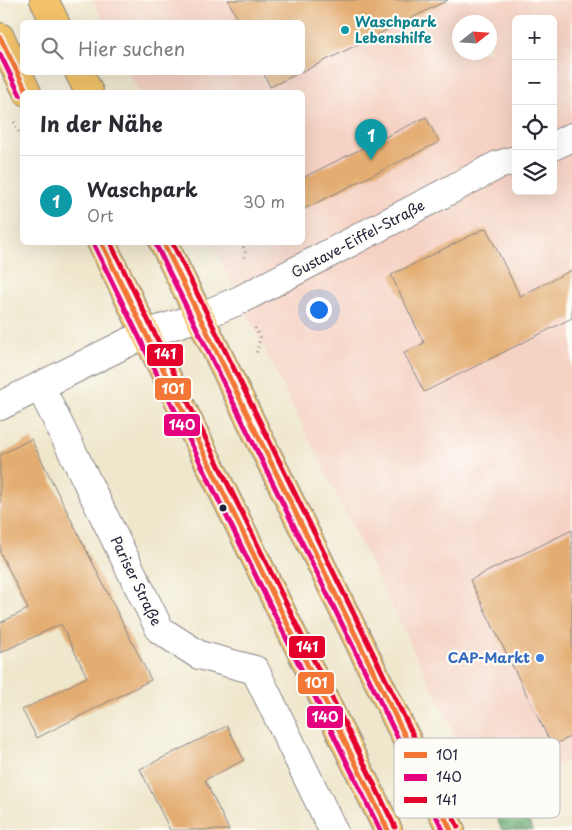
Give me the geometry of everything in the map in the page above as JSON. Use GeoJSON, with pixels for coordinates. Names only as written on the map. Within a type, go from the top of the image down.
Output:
{"type":"FeatureCollection","features":[{"type":"Feature","properties":{"kind":"main road"},"geometry":{"type":"LineString","coordinates":[[44,0],[54,20]]}},
{"type":"Feature","properties":{"kind":"main road"},"geometry":{"type":"LineString","coordinates":[[0,37],[26,90]]}},
{"type":"Feature","properties":{"kind":"main road"},"geometry":{"type":"LineString","coordinates":[[80,75],[88,90]]}},
{"type":"Feature","properties":{"kind":"main road"},"geometry":{"type":"LineString","coordinates":[[102,245],[388,830]]}},
{"type":"Feature","properties":{"kind":"main road"},"geometry":{"type":"LineString","coordinates":[[164,245],[407,738]]}},
{"type":"Feature","properties":{"kind":"main road"},"geometry":{"type":"LineString","coordinates":[[446,818],[452,830]]}},
{"type":"Feature","properties":{"kind":"street"},"geometry":{"type":"LineString","coordinates":[[557,144],[572,137]]}},
{"type":"Feature","properties":{"kind":"street","name":"Gustave-Eiffel-Straße"},"geometry":{"type":"LineString","coordinates":[[0,406],[145,334],[199,317],[278,281],[498,165],[512,161]]}},
{"type":"Feature","properties":{"kind":"street","name":"Pariser Straße"},"geometry":{"type":"LineString","coordinates":[[40,386],[160,630],[199,655],[255,670],[333,830]]}},
{"type":"Feature","properties":{"kind":"path"},"geometry":{"type":"LineString","coordinates":[[241,267],[245,252],[243,245]]}},
{"type":"Feature","properties":{"kind":"shaded area"},"geometry":{"type":"Polygon","coordinates":[[[93,0],[572,0],[572,760],[560,766],[560,738],[457,738],[213,245],[305,245],[305,90],[138,90],[130,75],[305,75],[305,20],[103,20],[93,0]]]}},
{"type":"Feature","properties":{"kind":"green space"},"geometry":{"type":"Polygon","coordinates":[[[496,818],[527,818],[533,830],[502,830],[496,818]]]}},
{"type":"Feature","properties":{"kind":"building","name":"Waschpark Lebenshilfe"},"geometry":{"type":"Polygon","coordinates":[[[228,0],[448,0],[305,71],[305,20],[238,20],[228,0]]]}},
{"type":"Feature","properties":{"kind":"building"},"geometry":{"type":"Polygon","coordinates":[[[264,75],[295,75],[270,87],[264,75]]]}},
{"type":"Feature","properties":{"kind":"building"},"geometry":{"type":"Polygon","coordinates":[[[426,117],[439,142],[305,209],[305,177],[426,117]]]}},
{"type":"Feature","properties":{"kind":"building"},"geometry":{"type":"Polygon","coordinates":[[[486,228],[520,296],[572,270],[572,318],[424,392],[404,353],[424,343],[391,275],[486,228]]]}},
{"type":"Feature","properties":{"kind":"building"},"geometry":{"type":"Polygon","coordinates":[[[31,439],[151,680],[37,738],[22,710],[87,677],[61,624],[0,653],[0,623],[28,609],[0,552],[0,455],[31,439]]]}},
{"type":"Feature","properties":{"kind":"building","name":"CAP-Markt"},"geometry":{"type":"Polygon","coordinates":[[[572,530],[572,736],[560,742],[560,738],[548,738],[470,580],[572,530]]]}},
{"type":"Feature","properties":{"kind":"building"},"geometry":{"type":"Polygon","coordinates":[[[227,726],[244,760],[205,780],[229,830],[170,830],[140,769],[227,726]]]}},
{"type":"Feature","properties":{"kind":"transit line","name":"101"},"geometry":{"type":"LineString","coordinates":[[0,37],[26,90]]}},
{"type":"Feature","properties":{"kind":"transit line","name":"140"},"geometry":{"type":"LineString","coordinates":[[0,54],[20,95]]}},
{"type":"Feature","properties":{"kind":"transit line","name":"140"},"geometry":{"type":"LineString","coordinates":[[94,245],[380,830]]}},
{"type":"Feature","properties":{"kind":"transit line","name":"101"},"geometry":{"type":"LineString","coordinates":[[102,245],[388,830]]}},
{"type":"Feature","properties":{"kind":"transit line","name":"141"},"geometry":{"type":"LineString","coordinates":[[111,245],[395,827]]}},
{"type":"Feature","properties":{"kind":"transit line","name":"140"},"geometry":{"type":"LineString","coordinates":[[156,245],[398,738]]}},
{"type":"Feature","properties":{"kind":"transit line","name":"101"},"geometry":{"type":"LineString","coordinates":[[164,245],[406,738]]}},
{"type":"Feature","properties":{"kind":"transit line","name":"141"},"geometry":{"type":"LineString","coordinates":[[173,245],[414,738]]}},
{"type":"Feature","properties":{"kind":"transit line","name":"140"},"geometry":{"type":"LineString","coordinates":[[437,818],[443,830]]}},
{"type":"Feature","properties":{"kind":"transit line","name":"101"},"geometry":{"type":"LineString","coordinates":[[445,818],[451,830]]}},
{"type":"Feature","properties":{"kind":"transit line","name":"141"},"geometry":{"type":"LineString","coordinates":[[454,818],[458,827]]}},
{"type":"Feature","properties":{"kind":"place","name":"Waschpark Lebenshilfe"},"geometry":{"type":"Point","coordinates":[345,30]}},
{"type":"Feature","properties":{"kind":"place","name":"Waschpark"},"geometry":{"type":"Point","coordinates":[371,160]}},
{"type":"Feature","properties":{"kind":"place","name":"CAP-Markt"},"geometry":{"type":"Point","coordinates":[540,658]}}]}
